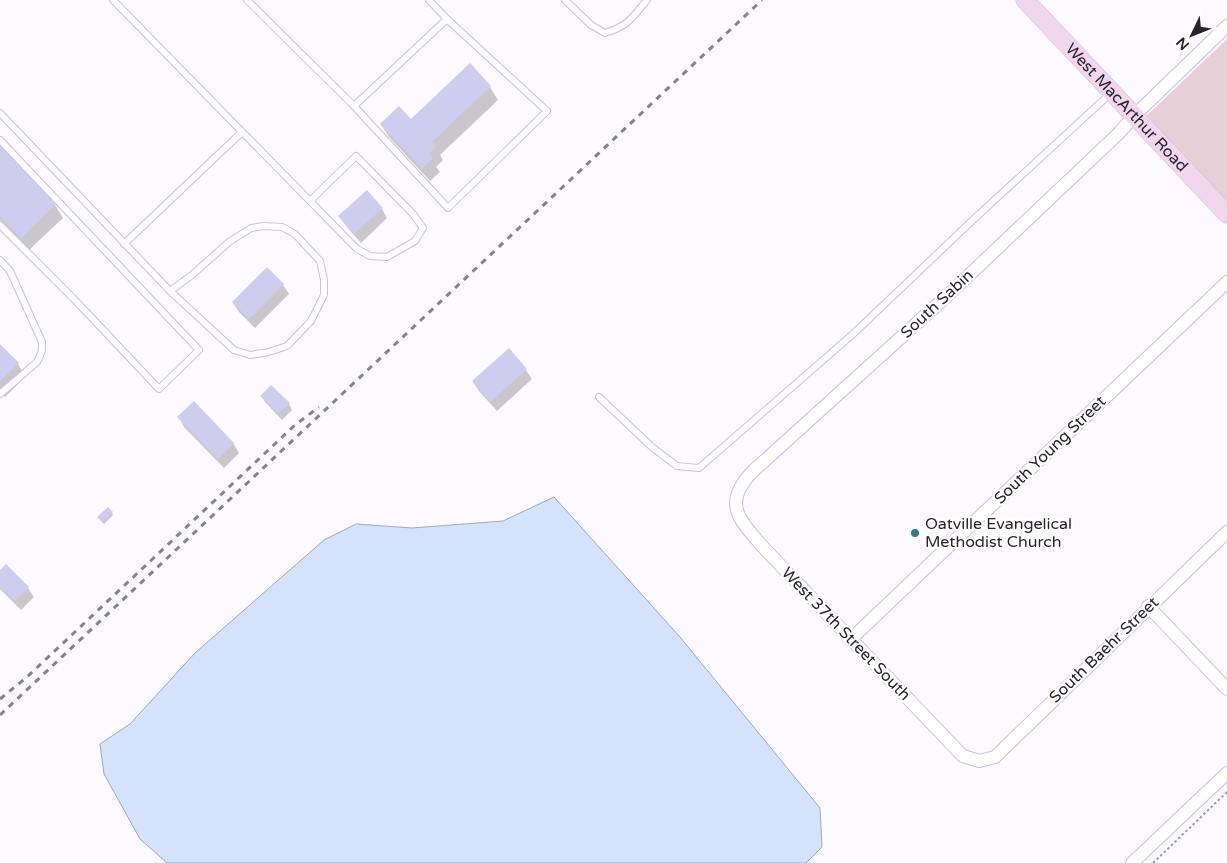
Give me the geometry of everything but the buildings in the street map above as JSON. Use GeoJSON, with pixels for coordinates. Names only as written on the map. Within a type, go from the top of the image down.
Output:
{"type":"FeatureCollection","features":[{"type":"Feature","properties":{"kind":"street","name":"West MacArthur Road"},"geometry":{"type":"LineString","coordinates":[[1025,0],[1227,214]]}},
{"type":"Feature","properties":{"kind":"street","name":"South Sabin"},"geometry":{"type":"LineString","coordinates":[[738,490],[752,472],[948,295],[1118,134],[1135,115],[1227,26]]}},
{"type":"Feature","properties":{"kind":"street","name":"South Young Street"},"geometry":{"type":"LineString","coordinates":[[851,639],[1227,282]]}},
{"type":"Feature","properties":{"kind":"street","name":"West 37th Street South"},"geometry":{"type":"LineString","coordinates":[[738,490],[736,503],[741,521],[763,547],[963,756],[979,761]]}},
{"type":"Feature","properties":{"kind":"street","name":"South Baehr Street"},"geometry":{"type":"LineString","coordinates":[[979,761],[995,757],[1007,746],[1148,606],[1227,532]]}},
{"type":"Feature","properties":{"kind":"street"},"geometry":{"type":"LineString","coordinates":[[1148,606],[1227,689]]}},
{"type":"Feature","properties":{"kind":"street"},"geometry":{"type":"LineString","coordinates":[[1138,861],[1227,773]]}},
{"type":"Feature","properties":{"kind":"lane"},"geometry":{"type":"LineString","coordinates":[[113,0],[357,249],[370,256],[387,257],[415,241],[423,228],[413,214],[356,156],[310,201]]}},
{"type":"Feature","properties":{"kind":"lane"},"geometry":{"type":"LineString","coordinates":[[247,0],[354,106],[448,208],[547,111],[447,19],[429,0]]}},
{"type":"Feature","properties":{"kind":"lane"},"geometry":{"type":"LineString","coordinates":[[565,0],[591,25],[605,33],[620,28],[633,17],[647,0]]}},
{"type":"Feature","properties":{"kind":"lane"},"geometry":{"type":"LineString","coordinates":[[354,106],[447,19]]}},
{"type":"Feature","properties":{"kind":"lane"},"geometry":{"type":"LineString","coordinates":[[599,397],[653,448],[677,466],[699,468],[852,335],[1112,92]]}},
{"type":"Feature","properties":{"kind":"lane"},"geometry":{"type":"LineString","coordinates":[[0,113],[170,291],[234,350],[250,355],[270,352],[287,346],[311,321],[324,295],[324,280],[320,261],[295,234],[282,227],[264,226],[251,228],[229,242],[192,275],[170,291]]}},
{"type":"Feature","properties":{"kind":"lane"},"geometry":{"type":"LineString","coordinates":[[124,244],[242,132]]}},
{"type":"Feature","properties":{"kind":"lane"},"geometry":{"type":"LineString","coordinates":[[0,140],[199,350],[159,389],[74,299],[0,225]]}},
{"type":"Feature","properties":{"kind":"lane"},"geometry":{"type":"LineString","coordinates":[[0,394],[37,362],[42,351],[42,342],[10,271],[1,262]]}},
{"type":"Feature","properties":{"kind":"path"},"geometry":{"type":"LineString","coordinates":[[1152,863],[1227,792]]}},
{"type":"Feature","properties":{"kind":"shaded area"},"geometry":{"type":"Polygon","coordinates":[[[1227,39],[1227,211],[1141,121],[1227,39]]]}},
{"type":"Feature","properties":{"kind":"water"},"geometry":{"type":"Polygon","coordinates":[[[554,497],[680,637],[820,808],[822,847],[806,863],[167,863],[140,839],[104,774],[100,744],[130,724],[195,653],[324,540],[356,524],[412,528],[503,521],[554,497]]]}},
{"type":"Feature","properties":{"kind":"railway"},"geometry":{"type":"LineString","coordinates":[[0,715],[762,0]]}},
{"type":"Feature","properties":{"kind":"railway"},"geometry":{"type":"LineString","coordinates":[[0,699],[27,677],[295,425],[319,407]]}},
{"type":"Feature","properties":{"kind":"place","name":"Oatville Evangelical Methodist Church"},"geometry":{"type":"Point","coordinates":[915,533]}}]}
